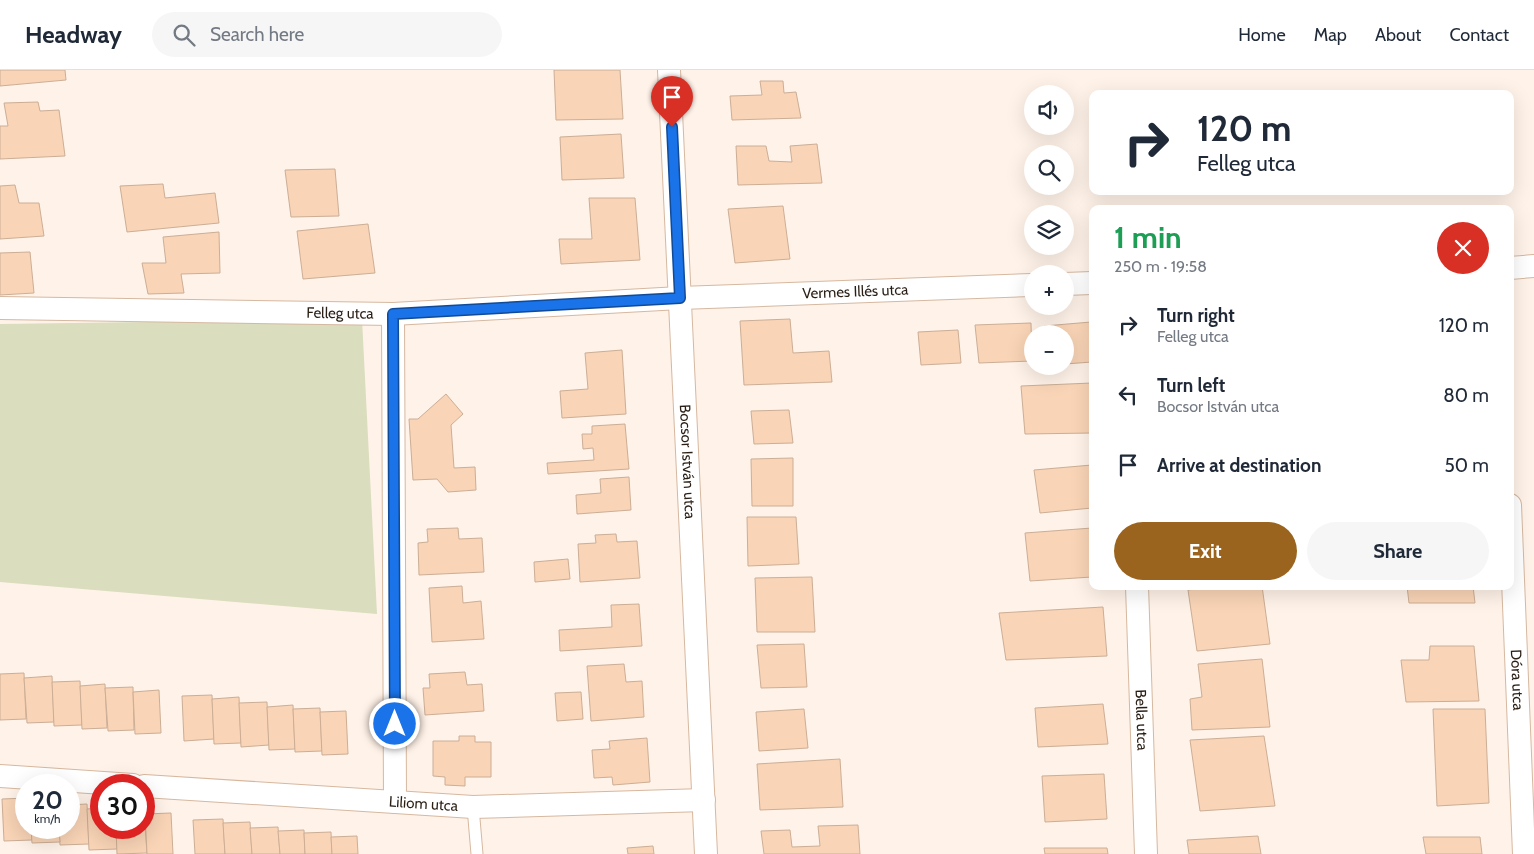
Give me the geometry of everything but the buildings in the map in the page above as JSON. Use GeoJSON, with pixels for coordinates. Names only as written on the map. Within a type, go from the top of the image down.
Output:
{"type":"FeatureCollection","features":[{"type":"Feature","properties":{"kind":"street","name":"Bocsor István utca"},"geometry":{"type":"LineString","coordinates":[[669,70],[706,854]]}},
{"type":"Feature","properties":{"kind":"street"},"geometry":{"type":"LineString","coordinates":[[1514,268],[1534,266]]}},
{"type":"Feature","properties":{"kind":"street"},"geometry":{"type":"LineString","coordinates":[[1074,284],[1089,283]]}},
{"type":"Feature","properties":{"kind":"street","name":"Vermes Illés utca"},"geometry":{"type":"LineString","coordinates":[[680,298],[1024,286]]}},
{"type":"Feature","properties":{"kind":"street","name":"Felleg utca"},"geometry":{"type":"LineString","coordinates":[[0,308],[393,314],[680,298]]}},
{"type":"Feature","properties":{"kind":"street"},"geometry":{"type":"LineString","coordinates":[[393,314],[395,802]]}},
{"type":"Feature","properties":{"kind":"street","name":"Bella utca"},"geometry":{"type":"LineString","coordinates":[[1137,590],[1146,854]]}},
{"type":"Feature","properties":{"kind":"street","name":"Dóra utca"},"geometry":{"type":"LineString","coordinates":[[1513,590],[1524,854]]}},
{"type":"Feature","properties":{"kind":"street"},"geometry":{"type":"LineString","coordinates":[[0,776],[90,782]]}},
{"type":"Feature","properties":{"kind":"street","name":"Liliom utca"},"geometry":{"type":"LineString","coordinates":[[155,787],[473,807],[704,800]]}},
{"type":"Feature","properties":{"kind":"lane"},"geometry":{"type":"LineString","coordinates":[[473,807],[477,854]]}},
{"type":"Feature","properties":{"kind":"green space"},"geometry":{"type":"Polygon","coordinates":[[[362,319],[377,614],[0,582],[0,324],[362,319]]]}},
{"type":"Feature","properties":{"kind":"route"},"geometry":{"type":"LineString","coordinates":[[395,724],[393,314],[680,298],[672,127]]}}]}
